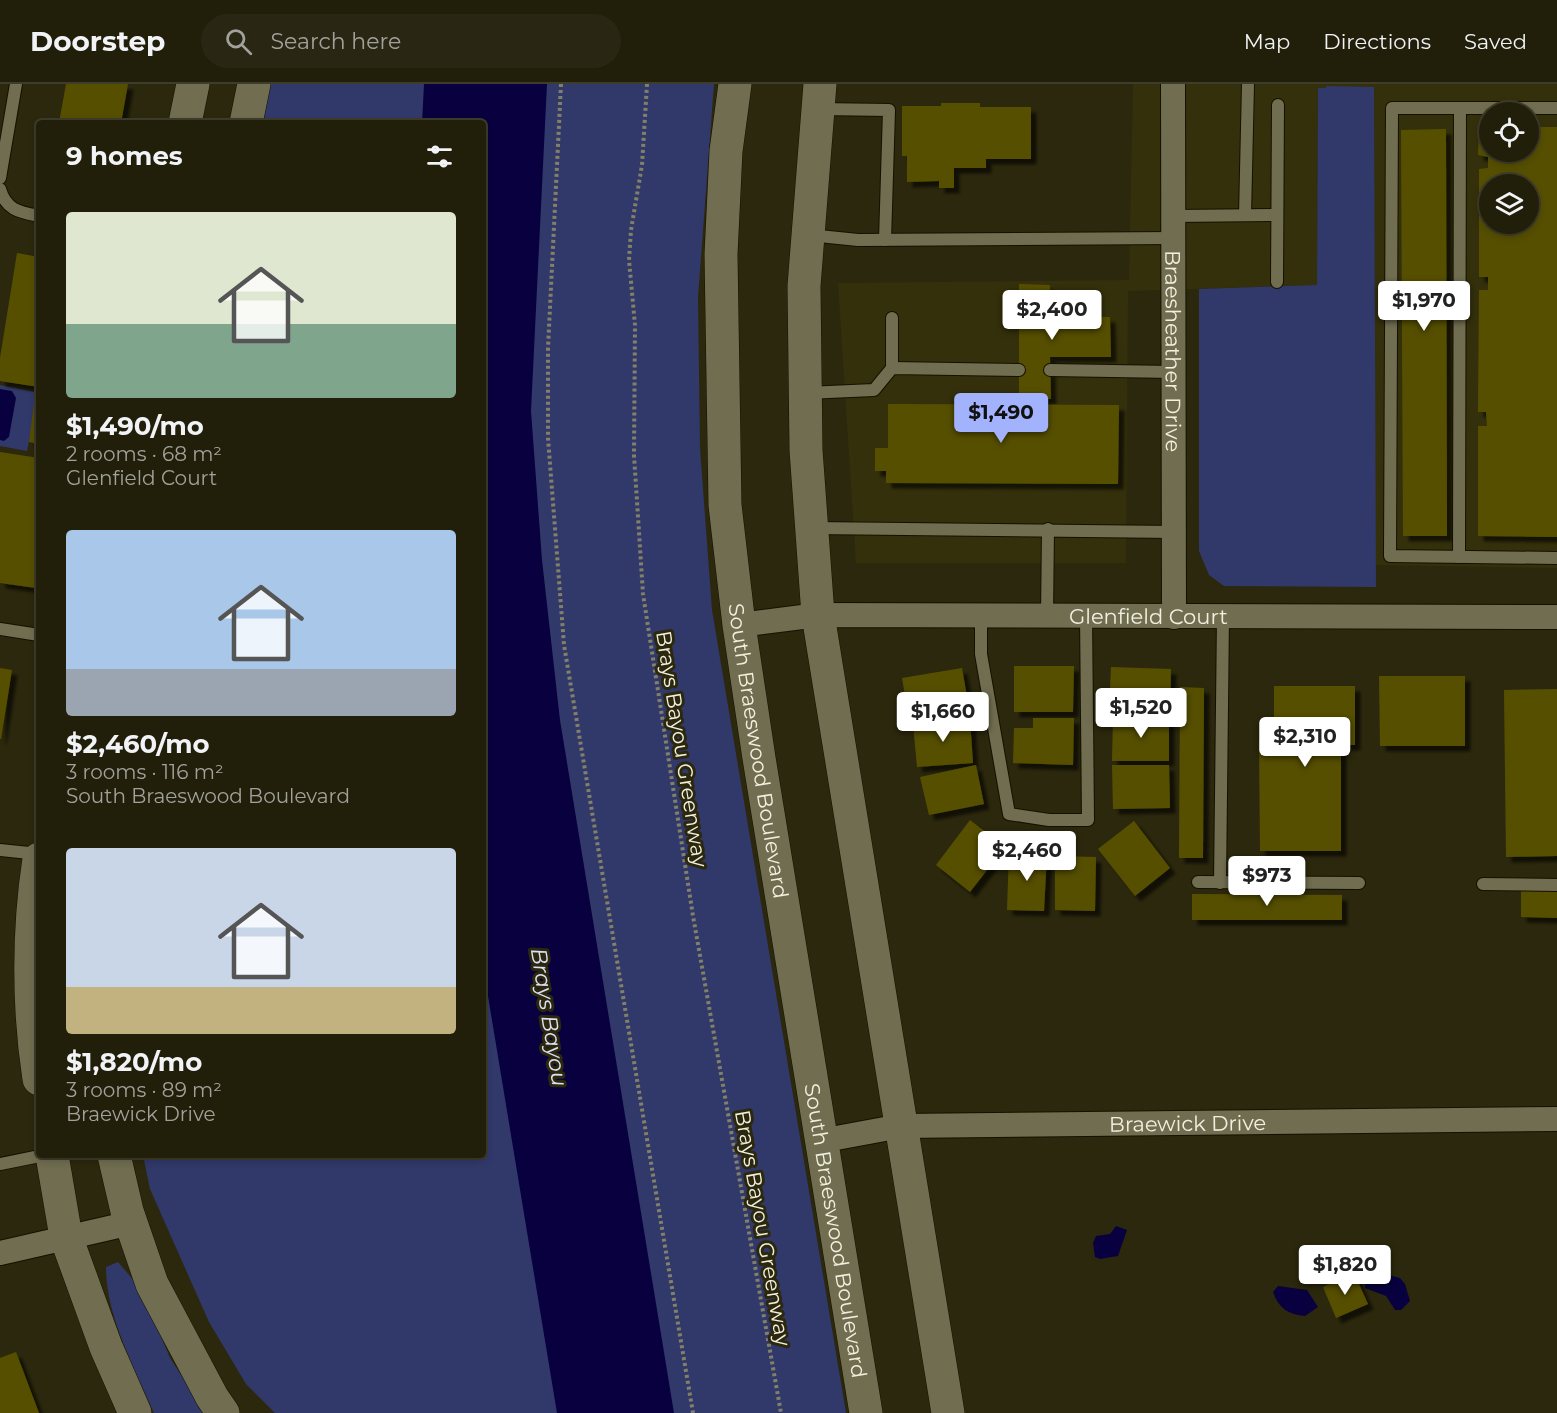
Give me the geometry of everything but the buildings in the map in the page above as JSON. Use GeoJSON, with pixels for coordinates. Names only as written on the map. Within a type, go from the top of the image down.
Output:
{"type":"FeatureCollection","features":[{"type":"Feature","properties":{"kind":"main road"},"geometry":{"type":"LineString","coordinates":[[186,120],[193,84]]}},
{"type":"Feature","properties":{"kind":"main road"},"geometry":{"type":"LineString","coordinates":[[247,120],[254,84]]}},
{"type":"Feature","properties":{"kind":"main road","name":"South Braeswood Boulevard"},"geometry":{"type":"LineString","coordinates":[[735,84],[725,162],[720,254],[725,505],[739,625],[820,1141],[866,1413]]}},
{"type":"Feature","properties":{"kind":"main road"},"geometry":{"type":"LineString","coordinates":[[819,96],[804,286],[806,450],[818,615],[948,1413]]}},
{"type":"Feature","properties":{"kind":"main road"},"geometry":{"type":"LineString","coordinates":[[36,880],[32,975],[36,1034]]}},
{"type":"Feature","properties":{"kind":"main road"},"geometry":{"type":"LineString","coordinates":[[53,1158],[66,1237],[106,1347],[135,1413]]}},
{"type":"Feature","properties":{"kind":"main road"},"geometry":{"type":"LineString","coordinates":[[115,1158],[131,1223],[152,1284],[212,1397],[223,1413]]}},
{"type":"Feature","properties":{"kind":"street","name":"Braesheather Drive"},"geometry":{"type":"LineString","coordinates":[[1173,84],[1174,617]]}},
{"type":"Feature","properties":{"kind":"street","name":"Glenfield Court"},"geometry":{"type":"LineString","coordinates":[[739,625],[818,615],[1557,617]]}},
{"type":"Feature","properties":{"kind":"street","name":"Braewick Drive"},"geometry":{"type":"LineString","coordinates":[[820,1141],[901,1126],[1557,1119]]}},
{"type":"Feature","properties":{"kind":"street"},"geometry":{"type":"LineString","coordinates":[[0,1253],[131,1223]]}},
{"type":"Feature","properties":{"kind":"lane"},"geometry":{"type":"LineString","coordinates":[[0,178],[16,84]]}},
{"type":"Feature","properties":{"kind":"lane"},"geometry":{"type":"LineString","coordinates":[[1245,215],[1248,84]]}},
{"type":"Feature","properties":{"kind":"lane"},"geometry":{"type":"LineString","coordinates":[[819,96],[889,110],[885,240]]}},
{"type":"Feature","properties":{"kind":"lane"},"geometry":{"type":"LineString","coordinates":[[1277,282],[1278,105]]}},
{"type":"Feature","properties":{"kind":"lane"},"geometry":{"type":"LineString","coordinates":[[1557,108],[1392,108],[1390,556],[1557,558]]}},
{"type":"Feature","properties":{"kind":"lane"},"geometry":{"type":"LineString","coordinates":[[1459,557],[1460,108]]}},
{"type":"Feature","properties":{"kind":"lane"},"geometry":{"type":"LineString","coordinates":[[0,189],[4,202],[16,212],[36,215]]}},
{"type":"Feature","properties":{"kind":"lane"},"geometry":{"type":"LineString","coordinates":[[808,235],[885,240],[1174,227],[1245,215],[1277,215]]}},
{"type":"Feature","properties":{"kind":"lane"},"geometry":{"type":"LineString","coordinates":[[805,393],[874,390],[892,368],[892,318]]}},
{"type":"Feature","properties":{"kind":"lane"},"geometry":{"type":"LineString","coordinates":[[892,368],[1019,370]]}},
{"type":"Feature","properties":{"kind":"lane"},"geometry":{"type":"LineString","coordinates":[[1050,370],[1173,372]]}},
{"type":"Feature","properties":{"kind":"lane"},"geometry":{"type":"LineString","coordinates":[[812,528],[1174,532]]}},
{"type":"Feature","properties":{"kind":"lane"},"geometry":{"type":"LineString","coordinates":[[1047,616],[1048,529]]}},
{"type":"Feature","properties":{"kind":"lane"},"geometry":{"type":"LineString","coordinates":[[981,616],[981,654],[1009,814],[1049,820],[1088,819],[1086,615]]}},
{"type":"Feature","properties":{"kind":"lane"},"geometry":{"type":"LineString","coordinates":[[1220,883],[1223,617]]}},
{"type":"Feature","properties":{"kind":"lane"},"geometry":{"type":"LineString","coordinates":[[0,629],[36,635]]}},
{"type":"Feature","properties":{"kind":"lane"},"geometry":{"type":"LineString","coordinates":[[0,850],[36,854]]}},
{"type":"Feature","properties":{"kind":"lane"},"geometry":{"type":"LineString","coordinates":[[1198,882],[1359,884]]}},
{"type":"Feature","properties":{"kind":"lane"},"geometry":{"type":"LineString","coordinates":[[1483,884],[1557,885]]}},
{"type":"Feature","properties":{"kind":"lane"},"geometry":{"type":"LineString","coordinates":[[0,1164],[36,1157]]}},
{"type":"Feature","properties":{"kind":"path"},"geometry":{"type":"LineString","coordinates":[[561,84],[548,348],[548,438],[564,645],[574,721],[693,1413]]}},
{"type":"Feature","properties":{"kind":"path","name":"Brays Bayou Greenway"},"geometry":{"type":"LineString","coordinates":[[647,84],[642,165],[631,230],[629,260],[635,326],[634,455],[643,594],[693,916],[781,1413]]}},
{"type":"Feature","properties":{"kind":"shaded area"},"geometry":{"type":"Polygon","coordinates":[[[270,84],[714,84],[698,297],[700,448],[712,610],[846,1413],[275,1413],[246,1384],[209,1322],[150,1189],[144,1158],[486,1158],[486,120],[263,120],[270,84]]]}},
{"type":"Feature","properties":{"kind":"shaded area"},"geometry":{"type":"Polygon","coordinates":[[[1133,84],[1557,84],[1557,568],[1375,565],[1374,87],[1318,89],[1317,285],[1128,291],[1126,563],[856,563],[838,283],[1129,280],[1133,84]]]}},
{"type":"Feature","properties":{"kind":"shaded area"},"geometry":{"type":"Polygon","coordinates":[[[1326,86],[1374,87],[1376,587],[1224,586],[1209,575],[1199,551],[1199,289],[1317,285],[1318,88],[1326,88],[1326,86]]]}},
{"type":"Feature","properties":{"kind":"shaded area"},"geometry":{"type":"Polygon","coordinates":[[[0,385],[36,392],[36,408],[27,451],[0,446],[0,385]]]}},
{"type":"Feature","properties":{"kind":"shaded area"},"geometry":{"type":"Polygon","coordinates":[[[118,1262],[141,1289],[170,1358],[206,1413],[154,1413],[123,1342],[111,1305],[106,1267],[118,1262]]]}},
{"type":"Feature","properties":{"kind":"water","name":"Brays Bayou"},"geometry":{"type":"Polygon","coordinates":[[[424,84],[547,84],[531,411],[542,560],[560,720],[674,1413],[557,1413],[486,984],[486,120],[422,120],[424,84]]]}},
{"type":"Feature","properties":{"kind":"water"},"geometry":{"type":"Polygon","coordinates":[[[0,389],[12,391],[16,398],[9,437],[4,441],[0,440],[0,389]]]}},
{"type":"Feature","properties":{"kind":"water"},"geometry":{"type":"Polygon","coordinates":[[[1116,1226],[1127,1230],[1118,1256],[1100,1259],[1095,1257],[1093,1243],[1096,1236],[1110,1234],[1116,1226]]]}},
{"type":"Feature","properties":{"kind":"water"},"geometry":{"type":"Polygon","coordinates":[[[1373,1271],[1400,1278],[1405,1284],[1410,1301],[1401,1310],[1395,1310],[1386,1296],[1365,1288],[1366,1274],[1373,1271]]]}},
{"type":"Feature","properties":{"kind":"water"},"geometry":{"type":"Polygon","coordinates":[[[1278,1286],[1307,1290],[1318,1307],[1305,1316],[1289,1312],[1275,1298],[1273,1292],[1278,1286]]]}}]}
